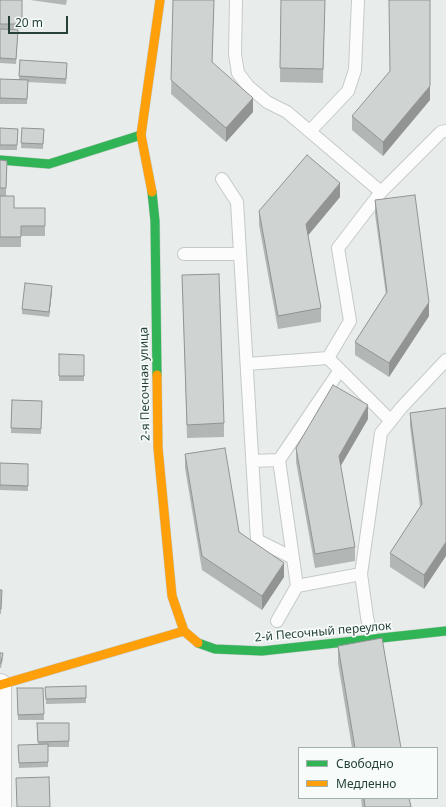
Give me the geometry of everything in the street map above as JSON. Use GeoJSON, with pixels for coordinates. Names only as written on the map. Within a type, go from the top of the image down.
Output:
{"type":"FeatureCollection","features":[{"type":"Feature","properties":{"kind":"street","name":"2-я Песочная улица"},"geometry":{"type":"LineString","coordinates":[[160,0],[141,135],[152,188],[155,221],[158,448],[172,596],[184,631]]}},
{"type":"Feature","properties":{"kind":"street"},"geometry":{"type":"LineString","coordinates":[[0,160],[49,164],[141,135]]}},
{"type":"Feature","properties":{"kind":"street"},"geometry":{"type":"LineString","coordinates":[[0,807],[0,685],[184,631]]}},
{"type":"Feature","properties":{"kind":"street","name":"2-й Песочный переулок"},"geometry":{"type":"LineString","coordinates":[[184,631],[197,643],[215,649],[256,651],[290,650],[446,631]]}},
{"type":"Feature","properties":{"kind":"lane"},"geometry":{"type":"LineString","coordinates":[[236,0],[235,54],[238,73],[248,86],[267,102],[287,112],[381,192]]}},
{"type":"Feature","properties":{"kind":"lane"},"geometry":{"type":"LineString","coordinates":[[310,131],[348,91],[354,70],[358,0]]}},
{"type":"Feature","properties":{"kind":"lane"},"geometry":{"type":"LineString","coordinates":[[328,358],[350,321],[338,248],[381,192],[441,132],[446,131]]}},
{"type":"Feature","properties":{"kind":"lane"},"geometry":{"type":"LineString","coordinates":[[222,179],[237,202],[257,540],[293,558]]}},
{"type":"Feature","properties":{"kind":"lane"},"geometry":{"type":"LineString","coordinates":[[184,254],[240,254]]}},
{"type":"Feature","properties":{"kind":"lane"},"geometry":{"type":"LineString","coordinates":[[247,364],[328,358],[391,421]]}},
{"type":"Feature","properties":{"kind":"lane"},"geometry":{"type":"LineString","coordinates":[[372,640],[361,574],[381,433],[446,360]]}},
{"type":"Feature","properties":{"kind":"lane"},"geometry":{"type":"LineString","coordinates":[[277,621],[297,586],[279,460],[340,370]]}},
{"type":"Feature","properties":{"kind":"lane"},"geometry":{"type":"LineString","coordinates":[[252,461],[279,460]]}},
{"type":"Feature","properties":{"kind":"lane"},"geometry":{"type":"LineString","coordinates":[[297,586],[361,574]]}},
{"type":"Feature","properties":{"kind":"building"},"geometry":{"type":"Polygon","coordinates":[[[0,0],[22,0],[22,24],[0,24],[0,0]]]}},
{"type":"Feature","properties":{"kind":"building"},"geometry":{"type":"Polygon","coordinates":[[[173,0],[214,0],[212,62],[253,98],[226,128],[171,80],[173,0]]]}},
{"type":"Feature","properties":{"kind":"building"},"geometry":{"type":"Polygon","coordinates":[[[281,0],[325,0],[323,69],[280,68],[281,0]]]}},
{"type":"Feature","properties":{"kind":"building"},"geometry":{"type":"Polygon","coordinates":[[[389,0],[430,0],[430,86],[383,142],[352,116],[390,71],[389,0]]]}},
{"type":"Feature","properties":{"kind":"building"},"geometry":{"type":"Polygon","coordinates":[[[0,29],[18,30],[16,59],[0,58],[0,29]]]}},
{"type":"Feature","properties":{"kind":"building"},"geometry":{"type":"Polygon","coordinates":[[[20,60],[67,63],[66,79],[19,76],[20,60]]]}},
{"type":"Feature","properties":{"kind":"building"},"geometry":{"type":"Polygon","coordinates":[[[0,79],[28,80],[27,99],[0,98],[0,79]]]}},
{"type":"Feature","properties":{"kind":"building"},"geometry":{"type":"Polygon","coordinates":[[[0,128],[18,129],[17,145],[0,145],[0,128]]]}},
{"type":"Feature","properties":{"kind":"building"},"geometry":{"type":"Polygon","coordinates":[[[22,128],[44,129],[43,144],[21,143],[22,128]]]}},
{"type":"Feature","properties":{"kind":"building"},"geometry":{"type":"Polygon","coordinates":[[[307,155],[340,183],[306,224],[321,308],[278,316],[259,211],[307,155]]]}},
{"type":"Feature","properties":{"kind":"building"},"geometry":{"type":"Polygon","coordinates":[[[0,160],[7,161],[6,188],[0,188],[0,160]]]}},
{"type":"Feature","properties":{"kind":"building"},"geometry":{"type":"Polygon","coordinates":[[[415,195],[429,302],[389,363],[355,342],[387,292],[375,200],[415,195]]]}},
{"type":"Feature","properties":{"kind":"building"},"geometry":{"type":"Polygon","coordinates":[[[0,196],[14,196],[14,208],[45,208],[45,226],[21,226],[21,237],[0,237],[0,196]]]}},
{"type":"Feature","properties":{"kind":"building"},"geometry":{"type":"Polygon","coordinates":[[[219,274],[224,423],[187,425],[182,275],[219,274]]]}},
{"type":"Feature","properties":{"kind":"building"},"geometry":{"type":"Polygon","coordinates":[[[25,283],[52,286],[49,312],[22,309],[25,283]]]}},
{"type":"Feature","properties":{"kind":"building"},"geometry":{"type":"Polygon","coordinates":[[[59,354],[84,355],[84,376],[59,376],[59,354]]]}},
{"type":"Feature","properties":{"kind":"building"},"geometry":{"type":"Polygon","coordinates":[[[333,385],[368,405],[339,456],[355,547],[315,554],[296,448],[333,385]]]}},
{"type":"Feature","properties":{"kind":"building"},"geometry":{"type":"Polygon","coordinates":[[[12,400],[42,401],[41,429],[11,428],[12,400]]]}},
{"type":"Feature","properties":{"kind":"building"},"geometry":{"type":"Polygon","coordinates":[[[446,408],[446,542],[424,575],[390,553],[422,504],[410,413],[446,408]]]}},
{"type":"Feature","properties":{"kind":"building"},"geometry":{"type":"Polygon","coordinates":[[[225,448],[239,532],[284,563],[262,596],[202,556],[185,454],[225,448]]]}},
{"type":"Feature","properties":{"kind":"building"},"geometry":{"type":"Polygon","coordinates":[[[0,463],[28,464],[28,486],[0,485],[0,463]]]}},
{"type":"Feature","properties":{"kind":"building"},"geometry":{"type":"Polygon","coordinates":[[[0,590],[2,590],[1,609],[0,609],[0,590]]]}},
{"type":"Feature","properties":{"kind":"building"},"geometry":{"type":"Polygon","coordinates":[[[382,638],[401,747],[355,747],[338,646],[382,638]]]}},
{"type":"Feature","properties":{"kind":"building"},"geometry":{"type":"Polygon","coordinates":[[[0,653],[3,653],[1,663],[0,663],[0,653]]]}},
{"type":"Feature","properties":{"kind":"building"},"geometry":{"type":"Polygon","coordinates":[[[86,686],[86,698],[46,699],[45,687],[86,686]]]}},
{"type":"Feature","properties":{"kind":"building"},"geometry":{"type":"Polygon","coordinates":[[[17,688],[43,688],[44,714],[18,715],[17,688]]]}},
{"type":"Feature","properties":{"kind":"building"},"geometry":{"type":"Polygon","coordinates":[[[37,723],[69,723],[69,741],[38,742],[37,723]]]}},
{"type":"Feature","properties":{"kind":"building"},"geometry":{"type":"Polygon","coordinates":[[[48,744],[48,762],[19,763],[18,745],[48,744]]]}},
{"type":"Feature","properties":{"kind":"building"},"geometry":{"type":"Polygon","coordinates":[[[49,777],[50,807],[17,807],[16,778],[49,777]]]}},
{"type":"Feature","properties":{"kind":"building"},"geometry":{"type":"Polygon","coordinates":[[[364,799],[409,799],[411,807],[365,807],[364,799]]]}},
{"type":"Feature","properties":{"kind":"traffic: fast"},"geometry":{"type":"LineString","coordinates":[[0,160],[49,164],[141,135]]}},
{"type":"Feature","properties":{"kind":"traffic: fast"},"geometry":{"type":"LineString","coordinates":[[152,192],[155,221],[157,375]]}},
{"type":"Feature","properties":{"kind":"traffic: fast"},"geometry":{"type":"LineString","coordinates":[[198,643],[215,649],[262,651],[446,631]]}},
{"type":"Feature","properties":{"kind":"traffic: slow"},"geometry":{"type":"LineString","coordinates":[[152,192],[141,135],[160,0]]}},
{"type":"Feature","properties":{"kind":"traffic: slow"},"geometry":{"type":"LineString","coordinates":[[157,375],[158,448],[172,596],[184,631]]}},
{"type":"Feature","properties":{"kind":"traffic: slow"},"geometry":{"type":"LineString","coordinates":[[0,685],[184,631],[198,643]]}}]}
